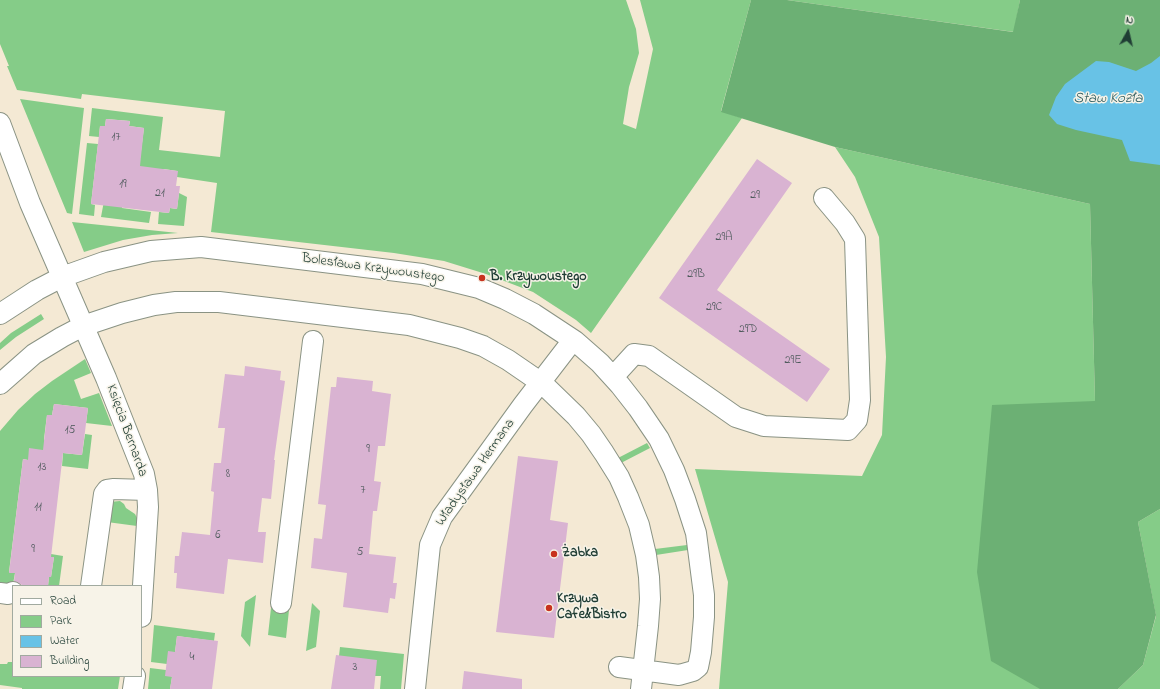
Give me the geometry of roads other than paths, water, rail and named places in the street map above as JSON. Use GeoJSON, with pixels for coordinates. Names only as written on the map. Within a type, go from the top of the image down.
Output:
{"type":"FeatureCollection","features":[{"type":"Feature","properties":{"kind":"street","name":"Księcia Bernarda"},"geometry":{"type":"LineString","coordinates":[[0,123],[30,203],[106,378],[144,474],[147,490],[146,549],[142,604]]}},
{"type":"Feature","properties":{"kind":"street"},"geometry":{"type":"LineString","coordinates":[[613,377],[634,354],[649,356],[736,418],[764,426],[848,430],[857,420],[860,400],[855,239],[845,223],[824,198]]}},
{"type":"Feature","properties":{"kind":"street","name":"Bolesława Krzywoustego"},"geometry":{"type":"LineString","coordinates":[[0,314],[35,291],[62,277],[111,260],[151,251],[200,247],[422,274],[479,288],[534,314],[573,340],[600,363],[638,408],[658,439],[674,470],[696,533],[704,595],[704,617],[698,667],[693,671],[679,675],[642,680]]}},
{"type":"Feature","properties":{"kind":"street"},"geometry":{"type":"LineString","coordinates":[[0,384],[34,354],[83,326],[105,318],[154,305],[176,302],[219,302],[409,325],[460,338],[483,346],[508,360],[540,382],[571,411],[596,440],[628,497],[639,526],[646,555],[650,599],[642,680],[619,668]]}},
{"type":"Feature","properties":{"kind":"street","name":"Władysława Hermana"},"geometry":{"type":"LineString","coordinates":[[415,689],[430,545],[442,516],[540,382],[573,340]]}},
{"type":"Feature","properties":{"kind":"street"},"geometry":{"type":"LineString","coordinates":[[281,603],[313,342]]}},
{"type":"Feature","properties":{"kind":"street"},"geometry":{"type":"LineString","coordinates":[[91,585],[104,494],[107,490],[114,489],[147,490]]}},
{"type":"Feature","properties":{"kind":"street"},"geometry":{"type":"LineString","coordinates":[[0,594],[8,594],[12,591]]}},
{"type":"Feature","properties":{"kind":"street"},"geometry":{"type":"LineString","coordinates":[[133,689],[135,677]]}},
{"type":"Feature","properties":{"kind":"water","name":"Staw Kozła"},"geometry":{"type":"Polygon","coordinates":[[[1160,56],[1160,165],[1130,161],[1122,140],[1076,130],[1057,124],[1049,115],[1056,97],[1065,84],[1096,61],[1109,62],[1136,71],[1160,56]]]}},
{"type":"Feature","properties":{"kind":"place","name":"B. Krzywoustego"},"geometry":{"type":"Point","coordinates":[482,278]}},
{"type":"Feature","properties":{"kind":"place","name":"Żabka"},"geometry":{"type":"Point","coordinates":[554,554]}},
{"type":"Feature","properties":{"kind":"place","name":"Krzywa Cafe&Bistro"},"geometry":{"type":"Point","coordinates":[549,608]}}]}
